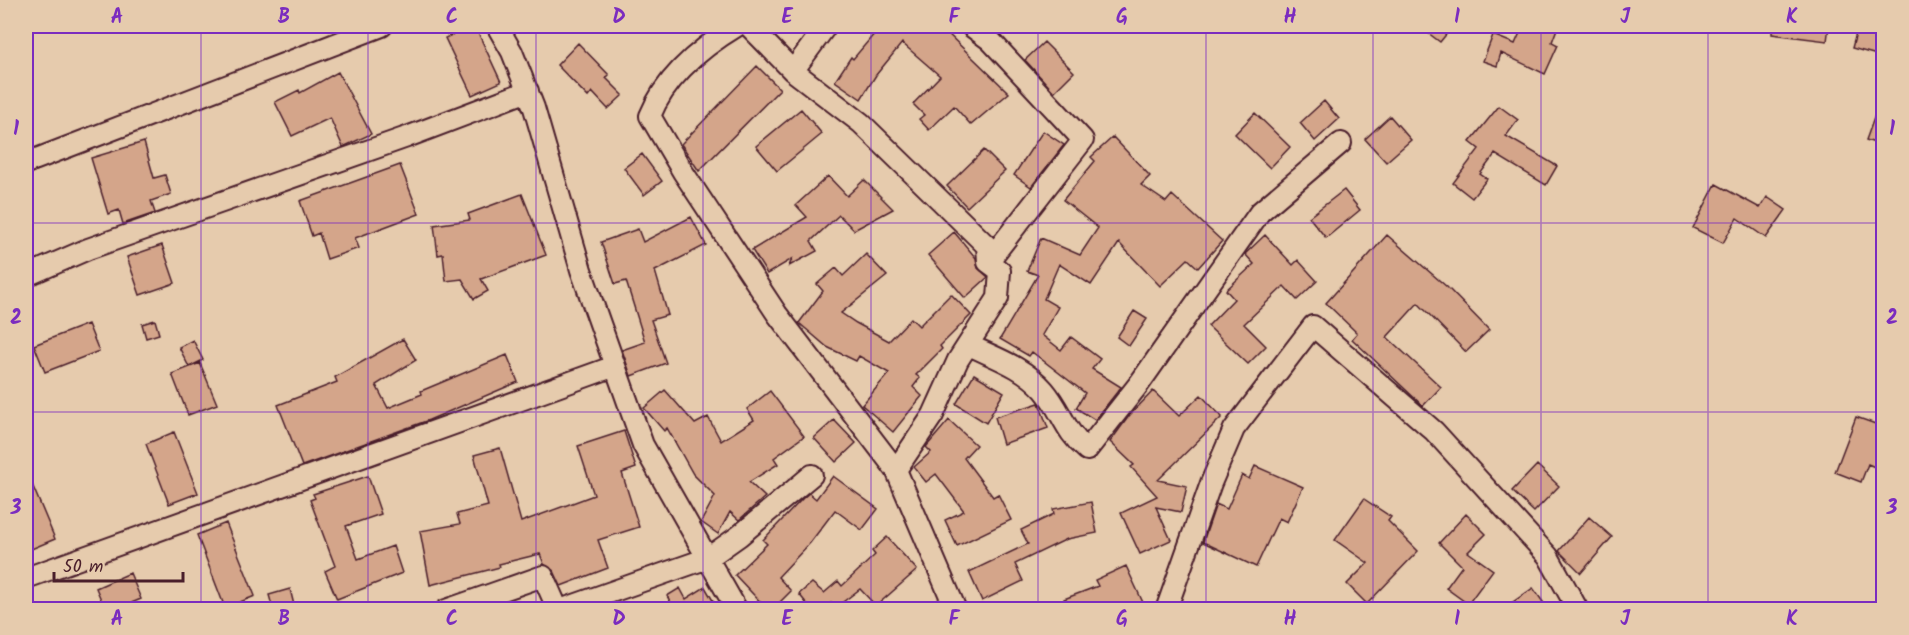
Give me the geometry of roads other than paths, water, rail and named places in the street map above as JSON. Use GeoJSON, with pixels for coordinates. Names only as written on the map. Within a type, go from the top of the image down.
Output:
{"type":"FeatureCollection","features":[{"type":"Feature","properties":{"kind":"street"},"geometry":{"type":"LineString","coordinates":[[26,163],[382,26]]}},
{"type":"Feature","properties":{"kind":"street"},"geometry":{"type":"LineString","coordinates":[[497,26],[512,52],[528,91],[580,270],[643,445],[737,609]]}},
{"type":"Feature","properties":{"kind":"street"},"geometry":{"type":"LineString","coordinates":[[737,26],[706,45],[670,83],[655,103],[650,116],[683,172],[777,314],[896,470],[956,609]]}},
{"type":"Feature","properties":{"kind":"street"},"geometry":{"type":"LineString","coordinates":[[749,26],[793,71],[861,123],[987,246],[988,262],[1000,271],[998,298],[958,360],[933,415],[896,470]]}},
{"type":"Feature","properties":{"kind":"street"},"geometry":{"type":"LineString","coordinates":[[793,71],[826,26]]}},
{"type":"Feature","properties":{"kind":"street"},"geometry":{"type":"LineString","coordinates":[[971,26],[994,33],[1083,140],[988,262]]}},
{"type":"Feature","properties":{"kind":"street"},"geometry":{"type":"LineString","coordinates":[[26,276],[88,249],[407,137],[528,91]]}},
{"type":"Feature","properties":{"kind":"street"},"geometry":{"type":"LineString","coordinates":[[969,345],[1026,372],[1046,392],[1072,437],[1087,450],[1139,384],[1260,212],[1341,143]]}},
{"type":"Feature","properties":{"kind":"street"},"geometry":{"type":"LineString","coordinates":[[1166,609],[1211,483],[1234,429],[1313,326],[1434,431],[1548,555],[1578,609]]}},
{"type":"Feature","properties":{"kind":"street"},"geometry":{"type":"LineString","coordinates":[[26,578],[615,366]]}},
{"type":"Feature","properties":{"kind":"street"},"geometry":{"type":"LineString","coordinates":[[446,609],[543,576],[559,609],[708,558],[739,537],[812,475]]}}]}
